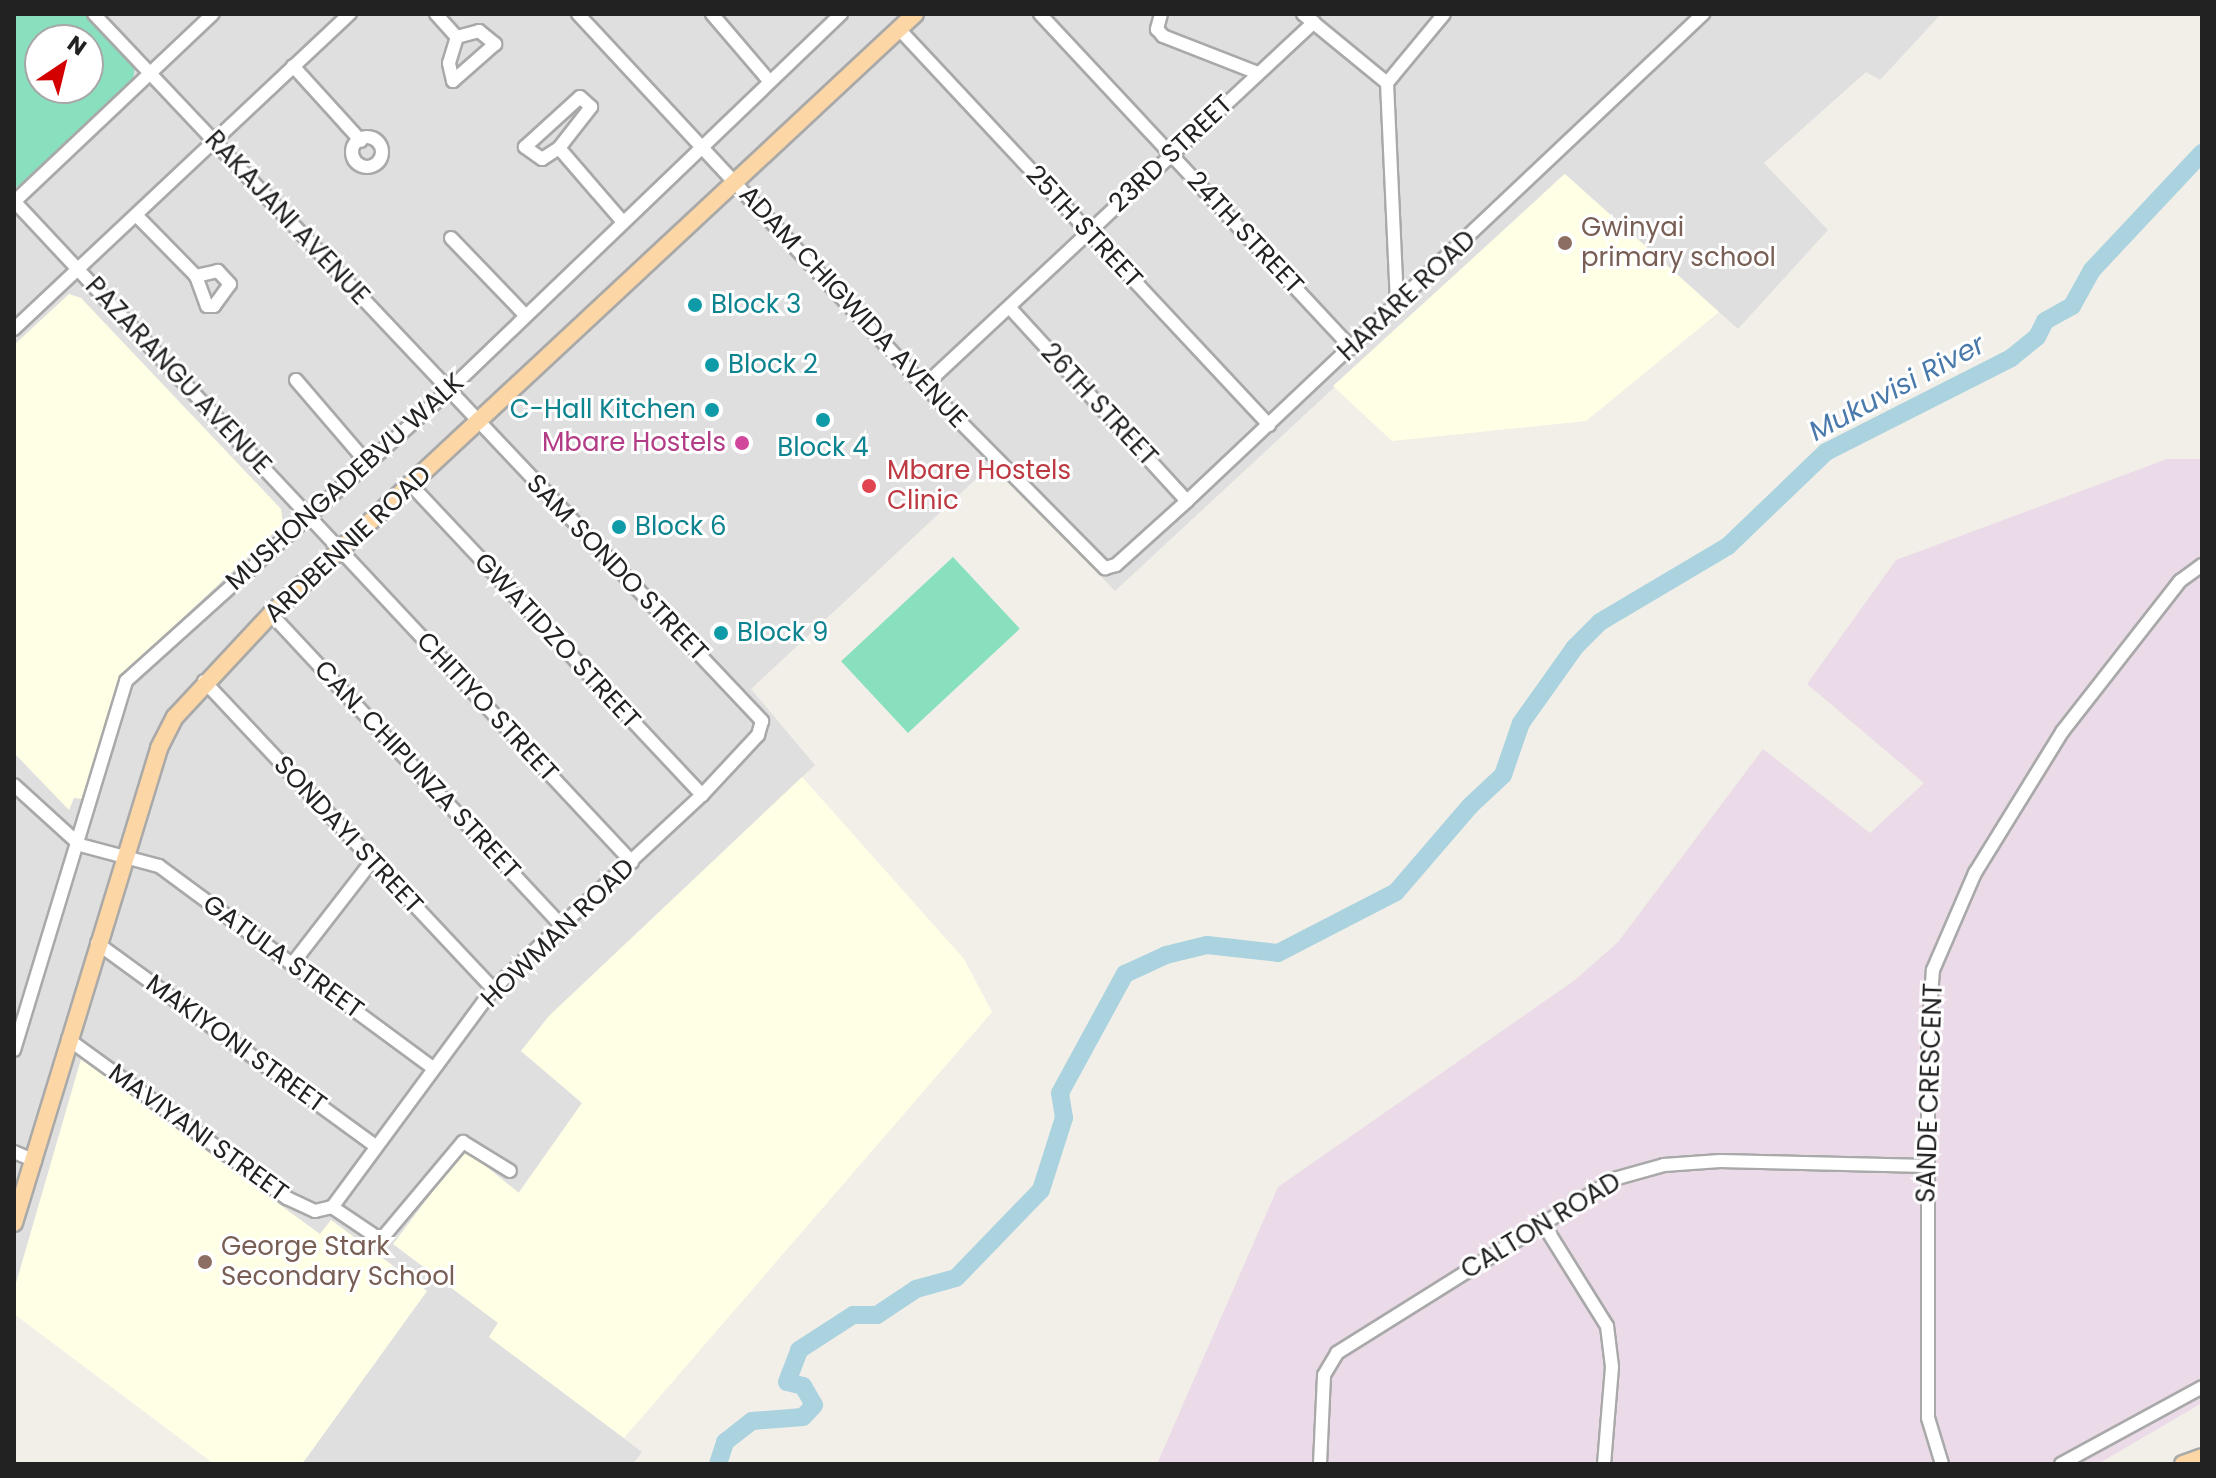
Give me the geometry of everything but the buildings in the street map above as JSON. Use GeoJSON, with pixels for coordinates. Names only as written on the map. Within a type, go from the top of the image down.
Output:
{"type":"FeatureCollection","features":[{"type":"Feature","properties":{"kind":"main road","name":"ARDBENNIE ROAD"},"geometry":{"type":"LineString","coordinates":[[14,1223],[159,748],[204,681],[271,614],[412,486],[734,180],[915,14]]}},
{"type":"Feature","properties":{"kind":"main road"},"geometry":{"type":"LineString","coordinates":[[2183,1464],[2202,1457]]}},
{"type":"Feature","properties":{"kind":"street","name":"RAKAJANI AVENUE"},"geometry":{"type":"LineString","coordinates":[[94,14],[152,71],[478,424]]}},
{"type":"Feature","properties":{"kind":"street"},"geometry":{"type":"LineString","coordinates":[[14,201],[213,14]]}},
{"type":"Feature","properties":{"kind":"street"},"geometry":{"type":"LineString","coordinates":[[14,329],[350,14]]}},
{"type":"Feature","properties":{"kind":"street"},"geometry":{"type":"LineString","coordinates":[[436,14],[457,37]]}},
{"type":"Feature","properties":{"kind":"street","name":"ADAM CHIGWIDA AVENUE"},"geometry":{"type":"LineString","coordinates":[[578,14],[925,385],[1105,568]]}},
{"type":"Feature","properties":{"kind":"street"},"geometry":{"type":"LineString","coordinates":[[712,14],[770,82]]}},
{"type":"Feature","properties":{"kind":"street","name":"MUSHONGADEBVU WALK"},"geometry":{"type":"LineString","coordinates":[[14,1050],[80,845],[126,681],[447,392],[841,14]]}},
{"type":"Feature","properties":{"kind":"street","name":"24TH STREET"},"geometry":{"type":"LineString","coordinates":[[1040,14],[1352,348]]}},
{"type":"Feature","properties":{"kind":"street"},"geometry":{"type":"LineString","coordinates":[[1161,14],[1157,29],[1163,36],[1258,73]]}},
{"type":"Feature","properties":{"kind":"street"},"geometry":{"type":"LineString","coordinates":[[1397,303],[1387,83],[1444,14]]}},
{"type":"Feature","properties":{"kind":"street","name":"HARARE ROAD"},"geometry":{"type":"LineString","coordinates":[[1105,568],[1116,565],[1187,501],[1703,14]]}},
{"type":"Feature","properties":{"kind":"street"},"geometry":{"type":"LineString","coordinates":[[1308,18],[1387,83]]}},
{"type":"Feature","properties":{"kind":"street","name":"23RD STREET"},"geometry":{"type":"LineString","coordinates":[[925,385],[1258,73],[1308,18]]}},
{"type":"Feature","properties":{"kind":"street","name":"25TH STREET"},"geometry":{"type":"LineString","coordinates":[[899,29],[1269,425]]}},
{"type":"Feature","properties":{"kind":"street"},"geometry":{"type":"LineString","coordinates":[[293,66],[361,141]]}},
{"type":"Feature","properties":{"kind":"street"},"geometry":{"type":"LineString","coordinates":[[580,97],[591,107],[559,148],[542,159],[525,147],[580,97]]}},
{"type":"Feature","properties":{"kind":"street"},"geometry":{"type":"LineString","coordinates":[[559,148],[622,221]]}},
{"type":"Feature","properties":{"kind":"street","name":"PAZARANGU AVENUE"},"geometry":{"type":"LineString","coordinates":[[14,201],[342,551]]}},
{"type":"Feature","properties":{"kind":"street"},"geometry":{"type":"LineString","coordinates":[[137,216],[196,276]]}},
{"type":"Feature","properties":{"kind":"street"},"geometry":{"type":"LineString","coordinates":[[451,238],[526,316]]}},
{"type":"Feature","properties":{"kind":"street","name":"26TH STREET"},"geometry":{"type":"LineString","coordinates":[[1010,308],[1187,501]]}},
{"type":"Feature","properties":{"kind":"street"},"geometry":{"type":"LineString","coordinates":[[296,380],[368,464]]}},
{"type":"Feature","properties":{"kind":"street","name":"SAM SONDO STREET"},"geometry":{"type":"LineString","coordinates":[[478,424],[756,713]]}},
{"type":"Feature","properties":{"kind":"street","name":"GWATIDZO STREET"},"geometry":{"type":"LineString","coordinates":[[412,486],[702,795]]}},
{"type":"Feature","properties":{"kind":"street","name":"CHITIYO STREET"},"geometry":{"type":"LineString","coordinates":[[342,551],[632,862]]}},
{"type":"Feature","properties":{"kind":"street","name":"SANDE CRESCENT"},"geometry":{"type":"LineString","coordinates":[[1942,1464],[1928,1418],[1927,1166],[1933,970],[1956,909],[2062,732],[2180,581],[2202,565]]}},
{"type":"Feature","properties":{"kind":"street","name":"CAN. CHIPUNZA STREET"},"geometry":{"type":"LineString","coordinates":[[271,614],[562,926]]}},
{"type":"Feature","properties":{"kind":"street","name":"SONDAYI STREET"},"geometry":{"type":"LineString","coordinates":[[204,681],[493,989]]}},
{"type":"Feature","properties":{"kind":"street","name":"HOWMAN ROAD"},"geometry":{"type":"LineString","coordinates":[[332,1207],[493,989],[702,795],[758,735],[762,721],[756,713]]}},
{"type":"Feature","properties":{"kind":"street"},"geometry":{"type":"LineString","coordinates":[[14,785],[80,845]]}},
{"type":"Feature","properties":{"kind":"street","name":"GATULA STREET"},"geometry":{"type":"LineString","coordinates":[[80,845],[159,866],[433,1068]]}},
{"type":"Feature","properties":{"kind":"street"},"geometry":{"type":"LineString","coordinates":[[293,963],[373,860]]}},
{"type":"Feature","properties":{"kind":"street","name":"MAKIYONI STREET"},"geometry":{"type":"LineString","coordinates":[[97,943],[375,1146]]}},
{"type":"Feature","properties":{"kind":"street","name":"MAVIYANI STREET"},"geometry":{"type":"LineString","coordinates":[[68,1039],[303,1208],[332,1207]]}},
{"type":"Feature","properties":{"kind":"street"},"geometry":{"type":"LineString","coordinates":[[332,1207],[375,1236],[384,1236],[463,1142],[510,1171]]}},
{"type":"Feature","properties":{"kind":"street"},"geometry":{"type":"LineString","coordinates":[[14,1152],[35,1161]]}},
{"type":"Feature","properties":{"kind":"street","name":"CALTON ROAD"},"geometry":{"type":"LineString","coordinates":[[1320,1464],[1324,1375],[1337,1353],[1614,1179],[1664,1165],[1787,1159],[1927,1166]]}},
{"type":"Feature","properties":{"kind":"street"},"geometry":{"type":"LineString","coordinates":[[1542,1222],[1607,1326],[1612,1367],[1604,1464]]}},
{"type":"Feature","properties":{"kind":"street"},"geometry":{"type":"LineString","coordinates":[[2061,1464],[2202,1387]]}},
{"type":"Feature","properties":{"kind":"shaded area"},"geometry":{"type":"Polygon","coordinates":[[[14,14],[1941,14],[1880,80],[1866,72],[1764,163],[1828,230],[1738,329],[1564,174],[1115,591],[992,464],[751,689],[815,765],[549,1016],[521,1051],[582,1103],[518,1193],[438,1277],[498,1323],[489,1337],[642,1452],[633,1464],[302,1464],[427,1291],[331,1220],[321,1234],[14,1290],[14,14]]]}},
{"type":"Feature","properties":{"kind":"shaded area","name":"Gwinyai primary school"},"geometry":{"type":"Polygon","coordinates":[[[1565,174],[1719,312],[1586,421],[1392,441],[1333,386],[1565,174]]]}},
{"type":"Feature","properties":{"kind":"shaded area"},"geometry":{"type":"Polygon","coordinates":[[[69,294],[81,298],[281,509],[283,524],[123,674],[83,799],[74,798],[69,810],[14,753],[14,345],[69,294]]]}},
{"type":"Feature","properties":{"kind":"shaded area"},"geometry":{"type":"Polygon","coordinates":[[[2167,459],[2202,459],[2202,1403],[2098,1464],[1157,1464],[1278,1187],[1575,980],[1618,942],[1763,749],[1870,833],[1924,783],[1807,684],[1896,560],[2167,459]]]}},
{"type":"Feature","properties":{"kind":"shaded area"},"geometry":{"type":"Polygon","coordinates":[[[802,777],[964,959],[992,1012],[624,1438],[489,1337],[498,1323],[393,1244],[465,1149],[519,1193],[582,1103],[521,1051],[549,1016],[802,777]]]}},
{"type":"Feature","properties":{"kind":"shaded area","name":"George Stark Secondary School"},"geometry":{"type":"Polygon","coordinates":[[[81,1059],[320,1234],[331,1220],[427,1291],[302,1464],[214,1464],[14,1314],[14,1290],[81,1059]]]}},
{"type":"Feature","properties":{"kind":"green space"},"geometry":{"type":"Polygon","coordinates":[[[14,14],[84,14],[94,24],[24,24],[24,104],[104,104],[104,35],[135,67],[133,79],[19,190],[14,183],[14,14]]]}},
{"type":"Feature","properties":{"kind":"green space"},"geometry":{"type":"Polygon","coordinates":[[[953,557],[1020,629],[908,733],[841,661],[953,557]]]}},
{"type":"Feature","properties":{"kind":"waterway","name":"Mukuvisi River"},"geometry":{"type":"LineString","coordinates":[[718,1464],[725,1442],[752,1421],[803,1417],[814,1405],[803,1386],[787,1382],[799,1350],[853,1315],[877,1315],[916,1289],[956,1278],[1041,1190],[1064,1118],[1060,1093],[1125,974],[1166,955],[1207,945],[1278,953],[1396,892],[1470,806],[1503,775],[1521,723],[1575,647],[1600,622],[1728,546],[1826,452],[2011,358],[2037,337],[2045,321],[2072,306],[2092,270],[2202,153]]}},
{"type":"Feature","properties":{"kind":"place","name":"Gwinyai primary school"},"geometry":{"type":"Point","coordinates":[1565,243]}},
{"type":"Feature","properties":{"kind":"place","name":"Block 3"},"geometry":{"type":"Point","coordinates":[695,305]}},
{"type":"Feature","properties":{"kind":"place","name":"Block 2"},"geometry":{"type":"Point","coordinates":[712,365]}},
{"type":"Feature","properties":{"kind":"place","name":"C-Hall Kitchen"},"geometry":{"type":"Point","coordinates":[712,410]}},
{"type":"Feature","properties":{"kind":"place","name":"Block 4"},"geometry":{"type":"Point","coordinates":[823,420]}},
{"type":"Feature","properties":{"kind":"place","name":"Mbare Hostels"},"geometry":{"type":"Point","coordinates":[742,443]}},
{"type":"Feature","properties":{"kind":"place","name":"Mbare Hostels Clinic"},"geometry":{"type":"Point","coordinates":[869,486]}},
{"type":"Feature","properties":{"kind":"place","name":"Block 6"},"geometry":{"type":"Point","coordinates":[619,527]}},
{"type":"Feature","properties":{"kind":"place","name":"Block 9"},"geometry":{"type":"Point","coordinates":[721,633]}},
{"type":"Feature","properties":{"kind":"place","name":"George Stark Secondary School"},"geometry":{"type":"Point","coordinates":[205,1262]}}]}
